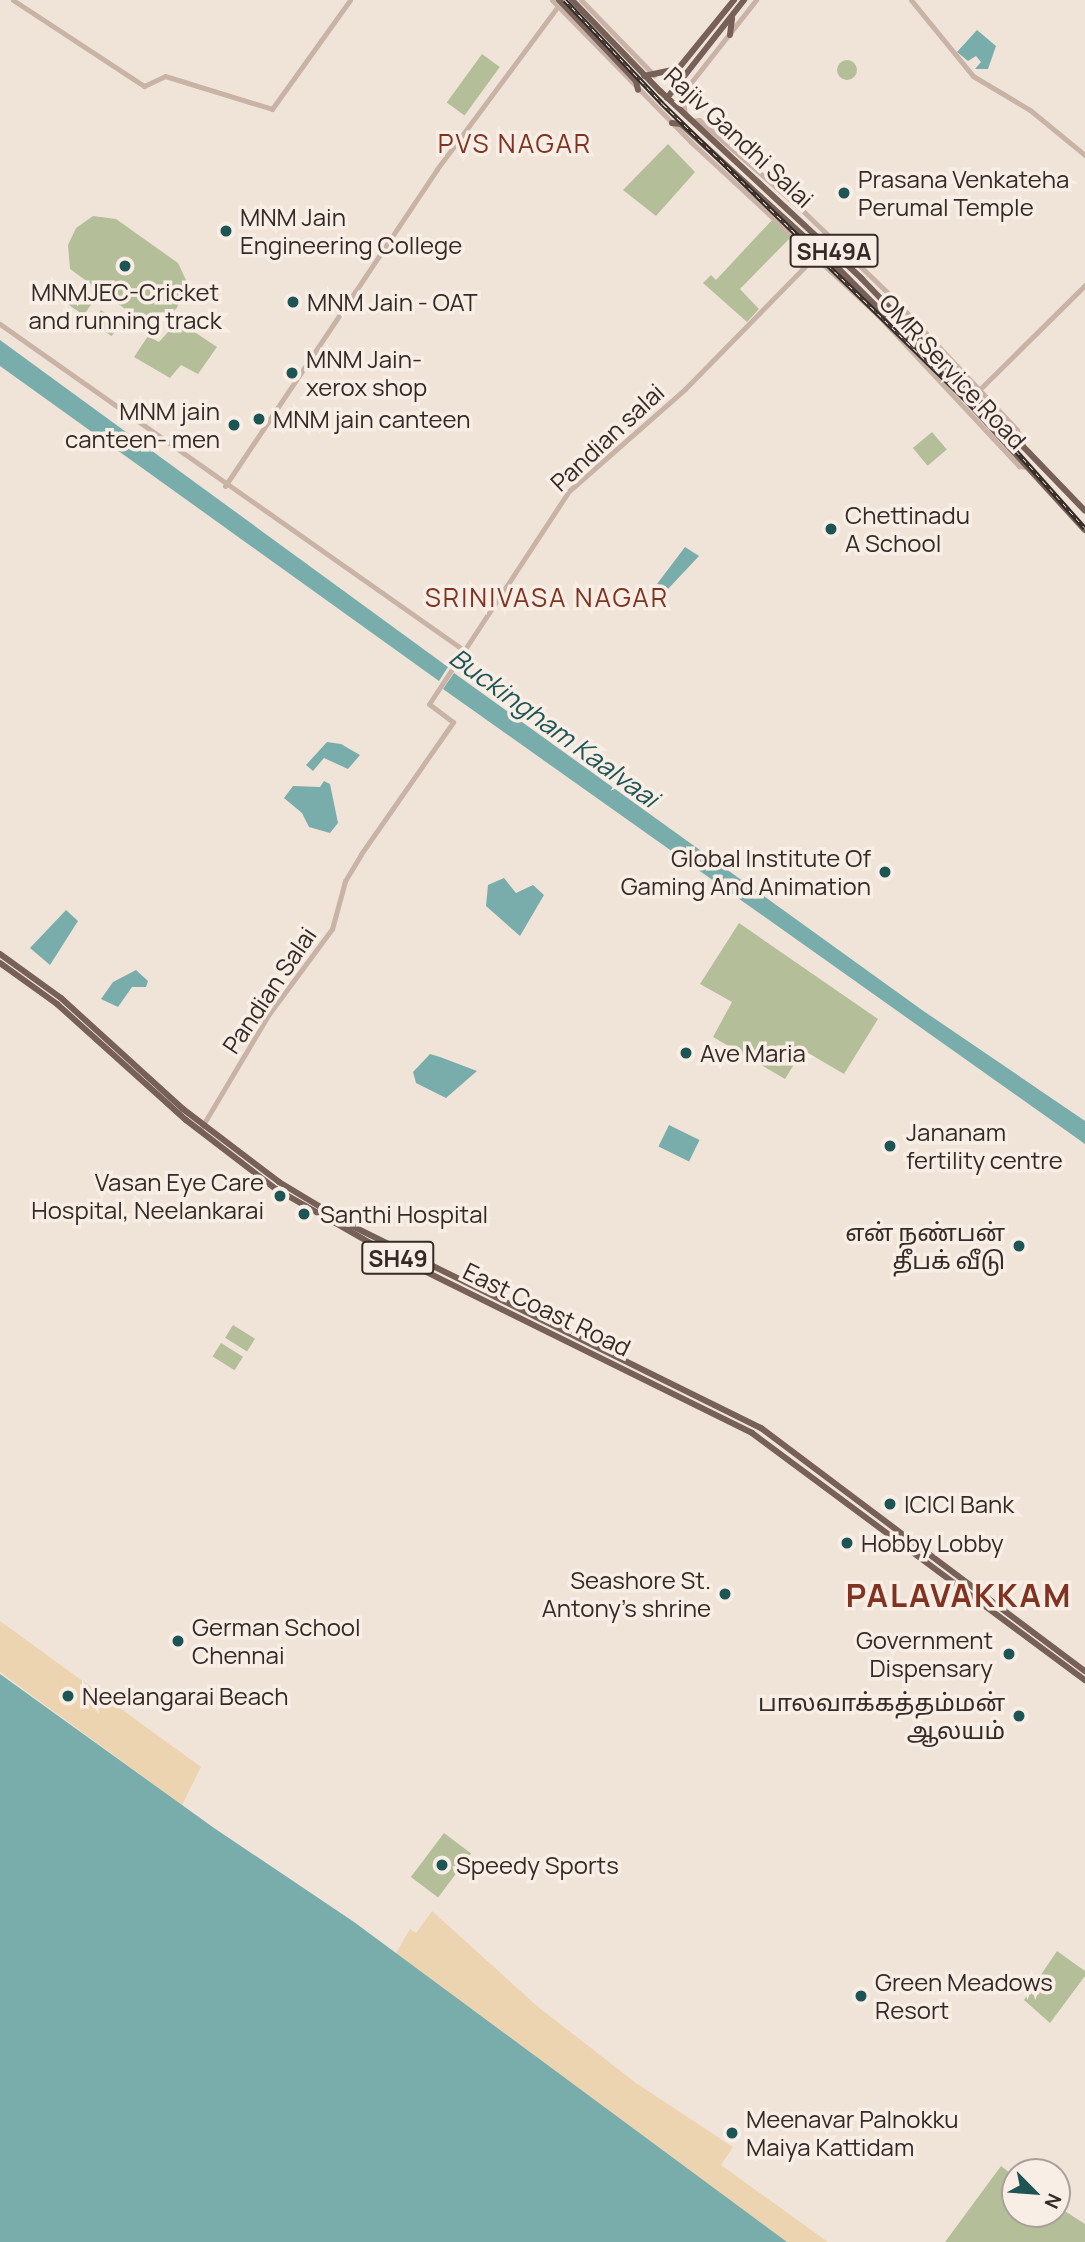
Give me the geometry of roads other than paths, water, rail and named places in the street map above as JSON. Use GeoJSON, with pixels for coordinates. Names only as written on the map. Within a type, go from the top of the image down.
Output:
{"type":"FeatureCollection","features":[{"type":"Feature","properties":{"kind":"main road","name":"Rajiv Gandhi Salai"},"geometry":{"type":"LineString","coordinates":[[572,0],[644,76],[815,233],[977,392],[1026,451],[1085,511]]}},
{"type":"Feature","properties":{"kind":"main road"},"geometry":{"type":"LineString","coordinates":[[644,76],[678,69],[734,0]]}},
{"type":"Feature","properties":{"kind":"main road"},"geometry":{"type":"LineString","coordinates":[[667,98],[744,0]]}},
{"type":"Feature","properties":{"kind":"main road","name":"Rajiv Gandhi Salai"},"geometry":{"type":"LineString","coordinates":[[560,3],[636,80],[638,90]]}},
{"type":"Feature","properties":{"kind":"main road"},"geometry":{"type":"LineString","coordinates":[[730,34],[732,16]]}},
{"type":"Feature","properties":{"kind":"main road","name":"Rajiv Gandhi Salai"},"geometry":{"type":"LineString","coordinates":[[672,123],[681,124],[808,240],[1029,468],[1085,530]]}},
{"type":"Feature","properties":{"kind":"main road"},"geometry":{"type":"LineString","coordinates":[[808,240],[815,233]]}},
{"type":"Feature","properties":{"kind":"main road"},"geometry":{"type":"LineString","coordinates":[[1065,507],[1073,499]]}},
{"type":"Feature","properties":{"kind":"main road","name":"East Coast Road"},"geometry":{"type":"LineString","coordinates":[[0,954],[61,998],[93,1033]]}},
{"type":"Feature","properties":{"kind":"main road","name":"East Coast Road"},"geometry":{"type":"LineString","coordinates":[[0,962],[93,1033],[258,1177],[349,1232],[752,1433],[1085,1680]]}},
{"type":"Feature","properties":{"kind":"main road","name":"East Coast Road"},"geometry":{"type":"LineString","coordinates":[[202,1128],[271,1177],[352,1226],[761,1428],[1085,1671]]}},
{"type":"Feature","properties":{"kind":"street"},"geometry":{"type":"LineString","coordinates":[[13,0],[144,86],[165,76],[272,109],[350,0]]}},
{"type":"Feature","properties":{"kind":"street"},"geometry":{"type":"LineString","coordinates":[[552,0],[560,3],[638,90],[672,123],[818,253]]}},
{"type":"Feature","properties":{"kind":"street"},"geometry":{"type":"LineString","coordinates":[[581,0],[654,75]]}},
{"type":"Feature","properties":{"kind":"street"},"geometry":{"type":"LineString","coordinates":[[685,115],[682,94],[756,0]]}},
{"type":"Feature","properties":{"kind":"street"},"geometry":{"type":"LineString","coordinates":[[911,0],[973,76],[1061,133],[1085,155]]}},
{"type":"Feature","properties":{"kind":"street"},"geometry":{"type":"LineString","coordinates":[[225,486],[437,169],[560,3]]}},
{"type":"Feature","properties":{"kind":"street"},"geometry":{"type":"LineString","coordinates":[[692,121],[699,120],[802,209],[977,392],[1085,285]]}},
{"type":"Feature","properties":{"kind":"street","name":"Pandian salai"},"geometry":{"type":"LineString","coordinates":[[429,704],[462,649],[569,491],[685,389],[818,253]]}},
{"type":"Feature","properties":{"kind":"street"},"geometry":{"type":"LineString","coordinates":[[0,324],[225,486],[462,649]]}},
{"type":"Feature","properties":{"kind":"street","name":"Pandian Salai"},"geometry":{"type":"LineString","coordinates":[[202,1128],[269,1014],[332,929],[351,869],[453,722],[429,704]]}},
{"type":"Feature","properties":{"kind":"water"},"geometry":{"type":"Polygon","coordinates":[[[977,30],[996,46],[988,69],[975,69],[981,62],[976,56],[968,61],[957,52],[977,30]]]}},
{"type":"Feature","properties":{"kind":"water"},"geometry":{"type":"Polygon","coordinates":[[[0,340],[448,667],[439,681],[0,366],[0,340]]]}},
{"type":"Feature","properties":{"kind":"water"},"geometry":{"type":"Polygon","coordinates":[[[685,547],[699,556],[668,589],[657,584],[685,547]]]}},
{"type":"Feature","properties":{"kind":"water"},"geometry":{"type":"Polygon","coordinates":[[[454,673],[922,1010],[1085,1121],[1085,1144],[443,689],[454,673]]]}},
{"type":"Feature","properties":{"kind":"water"},"geometry":{"type":"Polygon","coordinates":[[[327,742],[341,744],[360,755],[348,769],[324,758],[313,771],[306,765],[327,742]]]}},
{"type":"Feature","properties":{"kind":"water"},"geometry":{"type":"Polygon","coordinates":[[[324,781],[330,784],[338,823],[330,833],[309,827],[302,813],[284,798],[293,786],[320,787],[324,781]]]}},
{"type":"Feature","properties":{"kind":"water"},"geometry":{"type":"Polygon","coordinates":[[[504,878],[516,893],[533,885],[544,895],[520,936],[486,906],[488,885],[504,878]]]}},
{"type":"Feature","properties":{"kind":"water"},"geometry":{"type":"Polygon","coordinates":[[[66,910],[78,921],[50,965],[30,948],[66,910]]]}},
{"type":"Feature","properties":{"kind":"water"},"geometry":{"type":"Polygon","coordinates":[[[136,970],[148,981],[146,987],[132,987],[118,1007],[101,999],[113,982],[136,970]]]}},
{"type":"Feature","properties":{"kind":"water"},"geometry":{"type":"Polygon","coordinates":[[[430,1054],[477,1071],[446,1098],[416,1083],[413,1072],[430,1054]]]}},
{"type":"Feature","properties":{"kind":"water"},"geometry":{"type":"Polygon","coordinates":[[[669,1125],[700,1140],[689,1161],[658,1147],[669,1125]]]}},
{"type":"Feature","properties":{"kind":"water"},"geometry":{"type":"Polygon","coordinates":[[[0,1674],[214,1828],[354,1922],[787,2242],[0,2242],[0,1674]]]}},
{"type":"Feature","properties":{"kind":"railway"},"geometry":{"type":"LineString","coordinates":[[565,0],[663,104],[1003,436],[1085,528]]}},
{"type":"Feature","properties":{"kind":"place","name":"Prasana Venkateha Perumal Temple"},"geometry":{"type":"Point","coordinates":[844,193]}},
{"type":"Feature","properties":{"kind":"place","name":"MNM Jain Engineering College"},"geometry":{"type":"Point","coordinates":[226,231]}},
{"type":"Feature","properties":{"kind":"place","name":"MNMJEC-Cricket and running track"},"geometry":{"type":"Point","coordinates":[125,266]}},
{"type":"Feature","properties":{"kind":"place","name":"MNM Jain - OAT"},"geometry":{"type":"Point","coordinates":[293,302]}},
{"type":"Feature","properties":{"kind":"place","name":"MNM Jain- xerox shop"},"geometry":{"type":"Point","coordinates":[292,373]}},
{"type":"Feature","properties":{"kind":"place","name":"MNM jain canteen"},"geometry":{"type":"Point","coordinates":[259,419]}},
{"type":"Feature","properties":{"kind":"place","name":"MNM jain canteen- men"},"geometry":{"type":"Point","coordinates":[234,425]}},
{"type":"Feature","properties":{"kind":"place","name":"Chettinadu A School"},"geometry":{"type":"Point","coordinates":[831,529]}},
{"type":"Feature","properties":{"kind":"place","name":"Global Institute Of Gaming And Animation"},"geometry":{"type":"Point","coordinates":[885,872]}},
{"type":"Feature","properties":{"kind":"place","name":"Ave Maria"},"geometry":{"type":"Point","coordinates":[686,1053]}},
{"type":"Feature","properties":{"kind":"place","name":"Jananam fertility centre"},"geometry":{"type":"Point","coordinates":[890,1146]}},
{"type":"Feature","properties":{"kind":"place","name":"Vasan Eye Care Hospital, Neelankarai"},"geometry":{"type":"Point","coordinates":[280,1196]}},
{"type":"Feature","properties":{"kind":"place","name":"Santhi Hospital"},"geometry":{"type":"Point","coordinates":[304,1214]}},
{"type":"Feature","properties":{"kind":"place","name":"என் நண்பன் தீபக் வீடு"},"geometry":{"type":"Point","coordinates":[1019,1246]}},
{"type":"Feature","properties":{"kind":"place","name":"ICICI Bank"},"geometry":{"type":"Point","coordinates":[890,1504]}},
{"type":"Feature","properties":{"kind":"place","name":"Hobby Lobby"},"geometry":{"type":"Point","coordinates":[847,1543]}},
{"type":"Feature","properties":{"kind":"place","name":"Seashore St. Antony's shrine"},"geometry":{"type":"Point","coordinates":[725,1594]}},
{"type":"Feature","properties":{"kind":"place","name":"German School Chennai"},"geometry":{"type":"Point","coordinates":[178,1641]}},
{"type":"Feature","properties":{"kind":"place","name":"Government Dispensary"},"geometry":{"type":"Point","coordinates":[1009,1654]}},
{"type":"Feature","properties":{"kind":"place","name":"Neelangarai Beach"},"geometry":{"type":"Point","coordinates":[68,1696]}},
{"type":"Feature","properties":{"kind":"place","name":"பாலவாக்கத்தம்மன் ஆலயம்"},"geometry":{"type":"Point","coordinates":[1019,1716]}},
{"type":"Feature","properties":{"kind":"place","name":"Speedy Sports"},"geometry":{"type":"Point","coordinates":[442,1865]}},
{"type":"Feature","properties":{"kind":"place","name":"Green Meadows Resort"},"geometry":{"type":"Point","coordinates":[861,1996]}},
{"type":"Feature","properties":{"kind":"place","name":"Meenavar Palnokku Maiya Kattidam"},"geometry":{"type":"Point","coordinates":[732,2133]}},
{"type":"Feature","properties":{"kind":"district","name":"PVS NAGAR"},"geometry":{"type":"Point","coordinates":[515,144]}},
{"type":"Feature","properties":{"kind":"district","name":"SRINIVASA NAGAR"},"geometry":{"type":"Point","coordinates":[547,598]}},
{"type":"Feature","properties":{"kind":"district","name":"PALAVAKKAM"},"geometry":{"type":"Point","coordinates":[959,1595]}},
{"type":"Feature","properties":{"kind":"water label","name":"Buckingham Kaalvaai"},"geometry":{"type":"Point","coordinates":[554,728]}}]}
